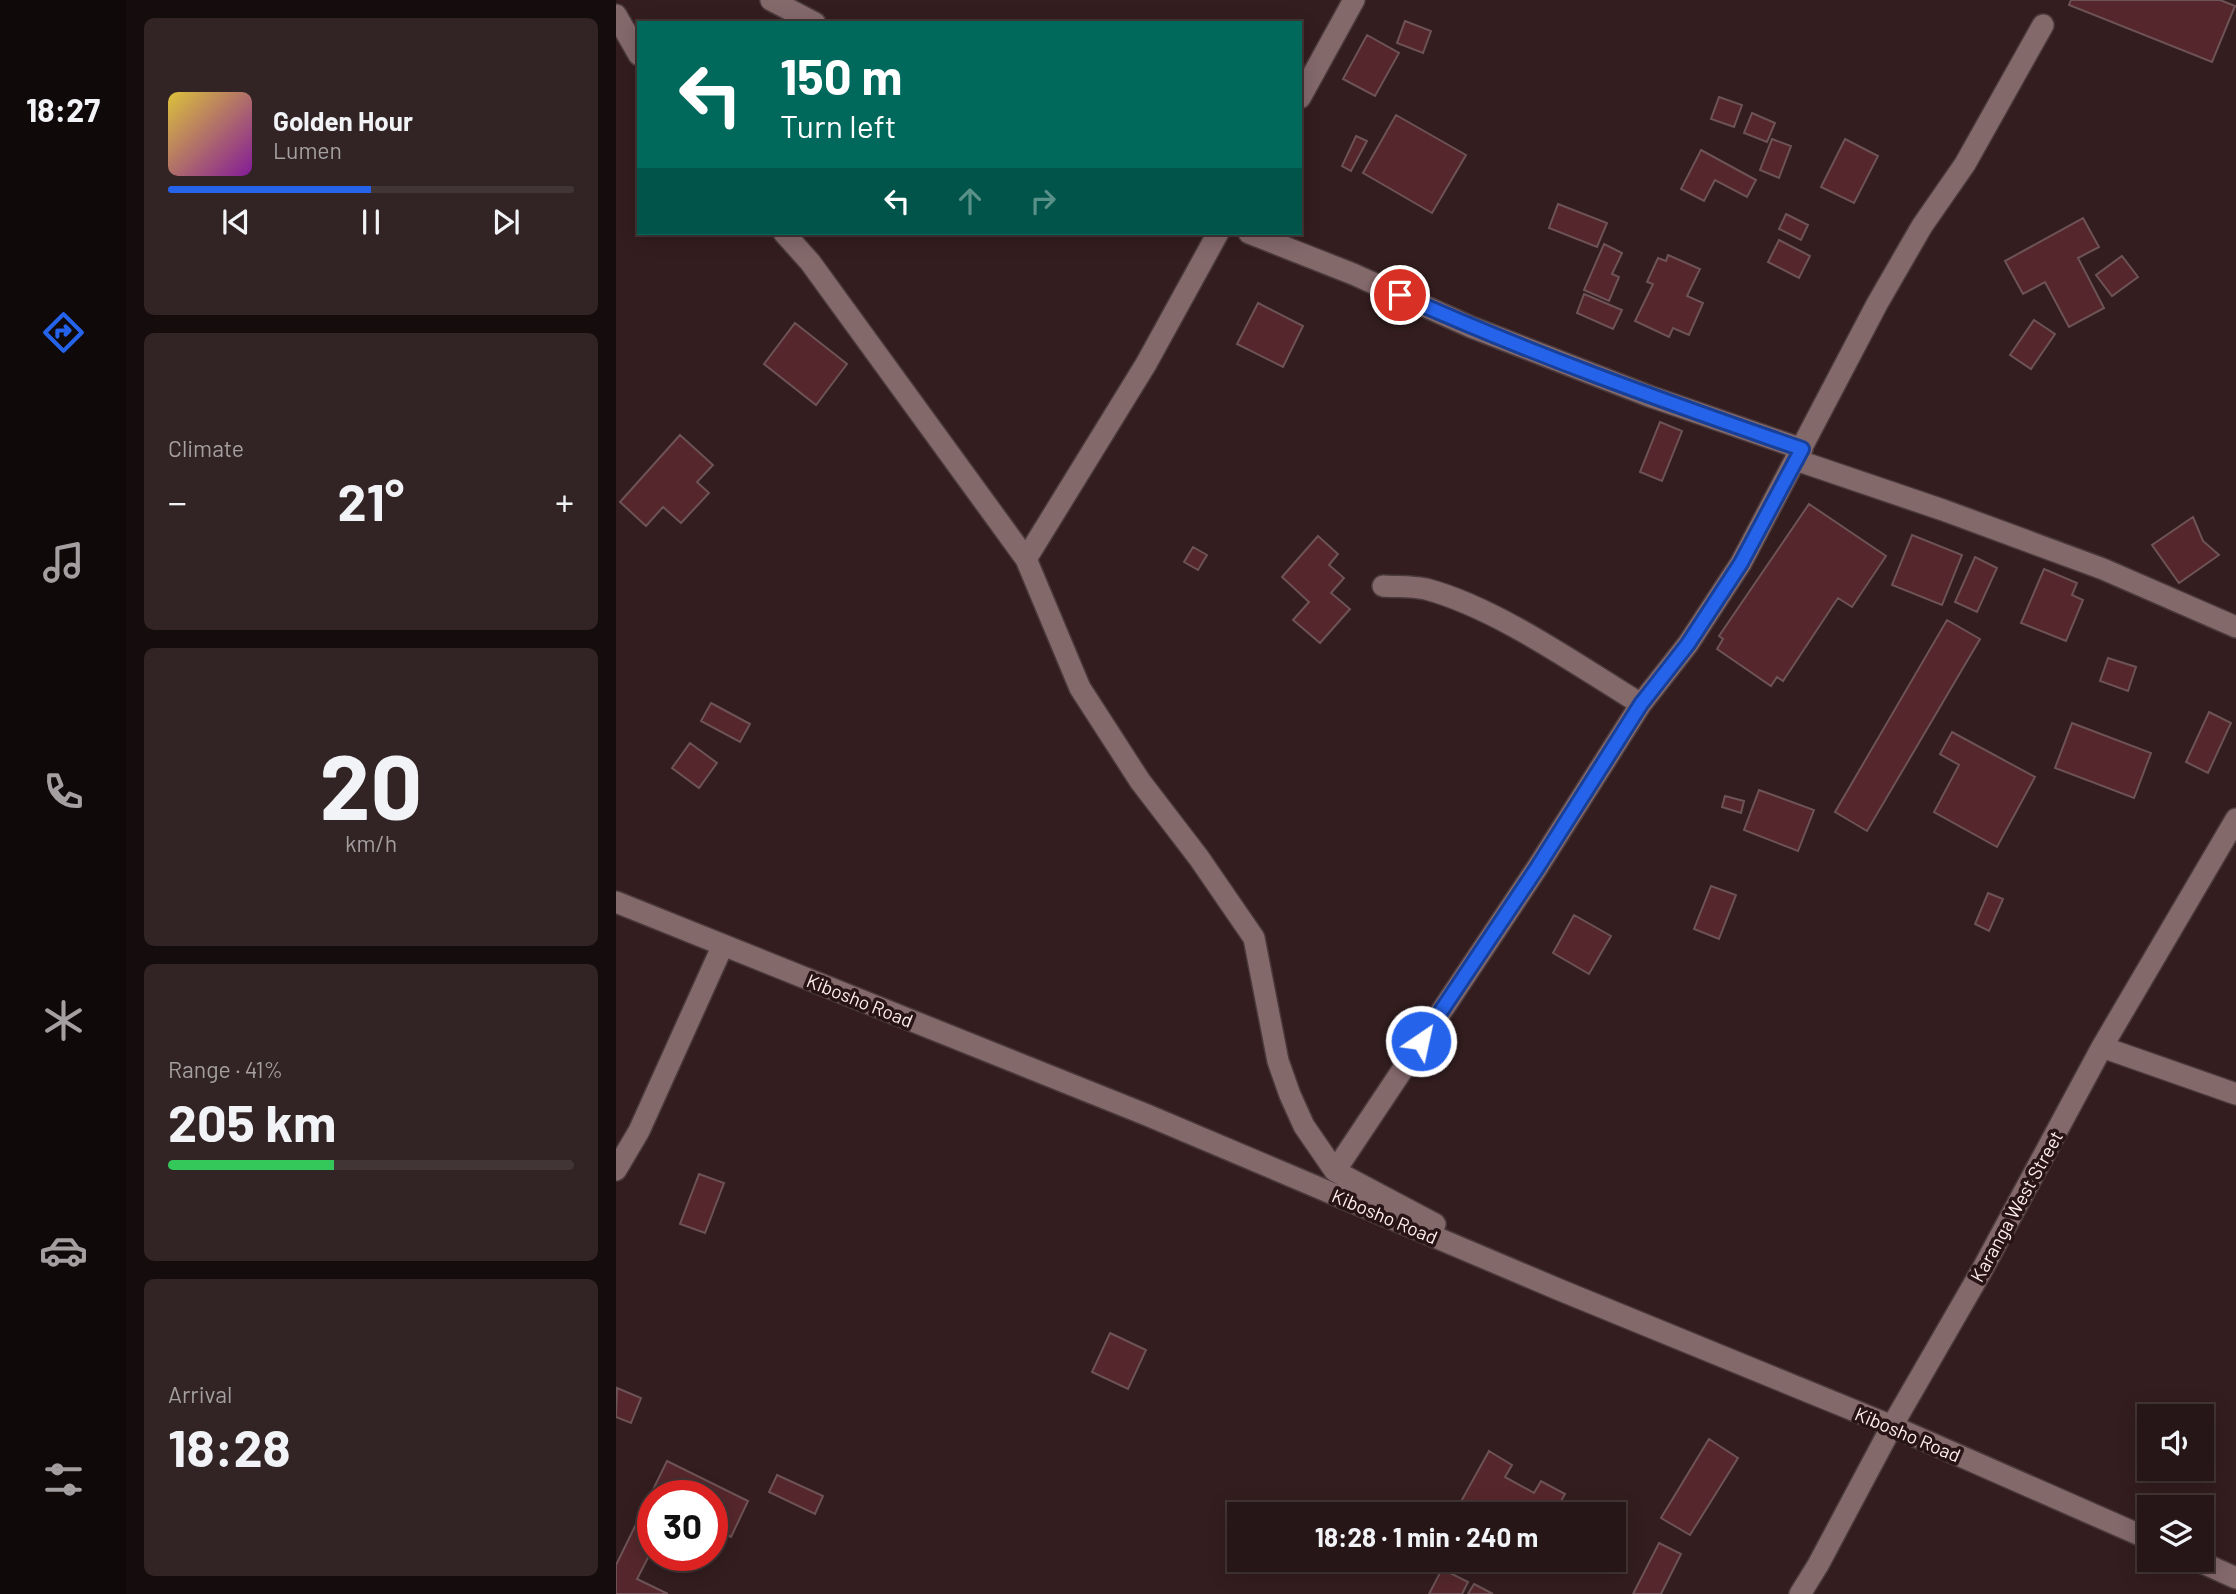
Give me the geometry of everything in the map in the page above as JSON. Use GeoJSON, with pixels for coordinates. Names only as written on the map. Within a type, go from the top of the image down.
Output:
{"type":"FeatureCollection","features":[{"type":"Feature","properties":{"kind":"street"},"geometry":{"type":"LineString","coordinates":[[771,0],[811,21]]}},
{"type":"Feature","properties":{"kind":"street"},"geometry":{"type":"LineString","coordinates":[[1302,94],[1354,0]]}},
{"type":"Feature","properties":{"kind":"street"},"geometry":{"type":"LineString","coordinates":[[616,15],[637,52]]}},
{"type":"Feature","properties":{"kind":"street"},"geometry":{"type":"LineString","coordinates":[[1335,1171],[1537,868],[1641,704],[1688,644],[1741,563],[1877,304],[1923,226],[1965,164],[2043,25]]}},
{"type":"Feature","properties":{"kind":"street"},"geometry":{"type":"LineString","coordinates":[[786,235],[810,262],[1026,559],[1080,688],[1140,781],[1199,858],[1254,938],[1278,1061],[1304,1126],[1335,1171],[1560,1290]]}},
{"type":"Feature","properties":{"kind":"street"},"geometry":{"type":"LineString","coordinates":[[1026,559],[1146,364],[1217,235]]}},
{"type":"Feature","properties":{"kind":"street"},"geometry":{"type":"LineString","coordinates":[[1254,235],[1353,274],[1471,327],[1943,510],[2103,569],[2236,627]]}},
{"type":"Feature","properties":{"kind":"street"},"geometry":{"type":"LineString","coordinates":[[1383,586],[1423,589],[1463,602],[1514,628],[1641,704]]}},
{"type":"Feature","properties":{"kind":"street","name":"Karanga West Street"},"geometry":{"type":"LineString","coordinates":[[1800,1594],[1982,1270],[2102,1048],[2236,819]]}},
{"type":"Feature","properties":{"kind":"street","name":"Kibosho Road"},"geometry":{"type":"LineString","coordinates":[[616,902],[1147,1115],[1560,1290],[1892,1426],[2137,1534]]}},
{"type":"Feature","properties":{"kind":"street"},"geometry":{"type":"LineString","coordinates":[[616,1170],[639,1131],[723,945]]}},
{"type":"Feature","properties":{"kind":"street"},"geometry":{"type":"LineString","coordinates":[[2102,1048],[2236,1094]]}},
{"type":"Feature","properties":{"kind":"street"},"geometry":{"type":"LineString","coordinates":[[2214,1568],[2236,1578]]}},
{"type":"Feature","properties":{"kind":"building"},"geometry":{"type":"Polygon","coordinates":[[[2071,0],[2220,0],[2235,6],[2212,62],[2069,5],[2071,0]]]}},
{"type":"Feature","properties":{"kind":"building"},"geometry":{"type":"Polygon","coordinates":[[[1405,21],[1431,31],[1423,53],[1397,43],[1405,21]]]}},
{"type":"Feature","properties":{"kind":"building"},"geometry":{"type":"Polygon","coordinates":[[[1367,35],[1399,53],[1375,96],[1343,79],[1367,35]]]}},
{"type":"Feature","properties":{"kind":"building"},"geometry":{"type":"Polygon","coordinates":[[[1719,97],[1742,105],[1734,127],[1711,119],[1719,97]]]}},
{"type":"Feature","properties":{"kind":"building"},"geometry":{"type":"Polygon","coordinates":[[[1752,113],[1775,123],[1767,142],[1744,133],[1752,113]]]}},
{"type":"Feature","properties":{"kind":"building"},"geometry":{"type":"Polygon","coordinates":[[[1396,115],[1466,155],[1432,213],[1363,173],[1396,115]]]}},
{"type":"Feature","properties":{"kind":"building"},"geometry":{"type":"Polygon","coordinates":[[[1356,136],[1367,141],[1351,171],[1342,166],[1356,136]]]}},
{"type":"Feature","properties":{"kind":"building"},"geometry":{"type":"Polygon","coordinates":[[[1772,139],[1791,146],[1779,178],[1760,170],[1772,139]]]}},
{"type":"Feature","properties":{"kind":"building"},"geometry":{"type":"Polygon","coordinates":[[[1845,139],[1878,156],[1854,203],[1821,187],[1845,139]]]}},
{"type":"Feature","properties":{"kind":"building"},"geometry":{"type":"Polygon","coordinates":[[[1701,150],[1756,180],[1747,197],[1715,180],[1704,201],[1681,189],[1701,150]]]}},
{"type":"Feature","properties":{"kind":"building"},"geometry":{"type":"Polygon","coordinates":[[[1558,204],[1607,223],[1597,247],[1549,228],[1558,204]]]}},
{"type":"Feature","properties":{"kind":"building"},"geometry":{"type":"Polygon","coordinates":[[[1786,214],[1808,225],[1801,240],[1779,229],[1786,214]]]}},
{"type":"Feature","properties":{"kind":"building"},"geometry":{"type":"Polygon","coordinates":[[[2083,218],[2099,247],[2078,258],[2104,308],[2069,327],[2045,282],[2023,294],[2005,261],[2083,218]]]}},
{"type":"Feature","properties":{"kind":"building"},"geometry":{"type":"Polygon","coordinates":[[[1779,240],[1810,256],[1799,278],[1768,262],[1779,240]]]}},
{"type":"Feature","properties":{"kind":"building"},"geometry":{"type":"Polygon","coordinates":[[[1604,244],[1622,253],[1612,274],[1619,277],[1609,301],[1584,290],[1604,244]]]}},
{"type":"Feature","properties":{"kind":"building"},"geometry":{"type":"Polygon","coordinates":[[[1668,255],[1700,269],[1687,296],[1703,303],[1689,335],[1673,328],[1669,337],[1635,321],[1653,284],[1647,282],[1658,258],[1666,261],[1668,255]]]}},
{"type":"Feature","properties":{"kind":"building"},"geometry":{"type":"Polygon","coordinates":[[[2122,256],[2138,277],[2112,296],[2096,275],[2122,256]]]}},
{"type":"Feature","properties":{"kind":"building"},"geometry":{"type":"Polygon","coordinates":[[[1584,294],[1622,310],[1613,329],[1577,313],[1584,294]]]}},
{"type":"Feature","properties":{"kind":"building"},"geometry":{"type":"Polygon","coordinates":[[[1258,303],[1303,326],[1283,367],[1237,344],[1258,303]]]}},
{"type":"Feature","properties":{"kind":"building"},"geometry":{"type":"Polygon","coordinates":[[[2034,320],[2055,334],[2031,369],[2010,355],[2034,320]]]}},
{"type":"Feature","properties":{"kind":"building"},"geometry":{"type":"Polygon","coordinates":[[[795,323],[847,364],[816,405],[764,364],[795,323]]]}},
{"type":"Feature","properties":{"kind":"building"},"geometry":{"type":"Polygon","coordinates":[[[1660,422],[1682,431],[1662,481],[1640,472],[1660,422]]]}},
{"type":"Feature","properties":{"kind":"building"},"geometry":{"type":"Polygon","coordinates":[[[680,435],[713,465],[697,482],[709,493],[681,523],[663,507],[646,526],[620,502],[680,435]]]}},
{"type":"Feature","properties":{"kind":"building"},"geometry":{"type":"Polygon","coordinates":[[[1809,504],[1886,556],[1852,607],[1838,598],[1783,681],[1777,677],[1771,686],[1717,649],[1723,639],[1719,636],[1809,504]]]}},
{"type":"Feature","properties":{"kind":"building"},"geometry":{"type":"Polygon","coordinates":[[[2193,517],[2203,541],[2219,555],[2179,583],[2152,545],[2193,517]]]}},
{"type":"Feature","properties":{"kind":"building"},"geometry":{"type":"Polygon","coordinates":[[[1912,535],[1962,555],[1942,605],[1892,585],[1912,535]]]}},
{"type":"Feature","properties":{"kind":"building"},"geometry":{"type":"Polygon","coordinates":[[[1318,536],[1338,554],[1329,565],[1344,578],[1331,593],[1350,609],[1320,643],[1293,620],[1309,602],[1282,577],[1318,536]]]}},
{"type":"Feature","properties":{"kind":"building"},"geometry":{"type":"Polygon","coordinates":[[[1193,547],[1207,555],[1198,570],[1184,562],[1193,547]]]}},
{"type":"Feature","properties":{"kind":"building"},"geometry":{"type":"Polygon","coordinates":[[[1975,557],[1997,568],[1977,612],[1955,602],[1975,557]]]}},
{"type":"Feature","properties":{"kind":"building"},"geometry":{"type":"Polygon","coordinates":[[[2044,569],[2077,583],[2072,595],[2083,600],[2066,641],[2021,623],[2044,569]]]}},
{"type":"Feature","properties":{"kind":"building"},"geometry":{"type":"Polygon","coordinates":[[[1947,620],[1980,639],[1867,831],[1835,812],[1947,620]]]}},
{"type":"Feature","properties":{"kind":"building"},"geometry":{"type":"Polygon","coordinates":[[[2108,658],[2136,667],[2128,691],[2100,681],[2108,658]]]}},
{"type":"Feature","properties":{"kind":"building"},"geometry":{"type":"Polygon","coordinates":[[[711,703],[750,724],[740,742],[701,721],[711,703]]]}},
{"type":"Feature","properties":{"kind":"building"},"geometry":{"type":"Polygon","coordinates":[[[2209,712],[2231,723],[2208,773],[2186,762],[2209,712]]]}},
{"type":"Feature","properties":{"kind":"building"},"geometry":{"type":"Polygon","coordinates":[[[2072,723],[2151,753],[2134,798],[2055,768],[2072,723]]]}},
{"type":"Feature","properties":{"kind":"building"},"geometry":{"type":"Polygon","coordinates":[[[1952,732],[2035,777],[1997,847],[1934,812],[1959,765],[1940,754],[1952,732]]]}},
{"type":"Feature","properties":{"kind":"building"},"geometry":{"type":"Polygon","coordinates":[[[690,743],[717,763],[699,788],[672,768],[690,743]]]}},
{"type":"Feature","properties":{"kind":"building"},"geometry":{"type":"Polygon","coordinates":[[[1759,790],[1814,810],[1798,851],[1744,830],[1759,790]]]}},
{"type":"Feature","properties":{"kind":"building"},"geometry":{"type":"Polygon","coordinates":[[[1725,796],[1744,801],[1741,813],[1722,807],[1725,796]]]}},
{"type":"Feature","properties":{"kind":"building"},"geometry":{"type":"Polygon","coordinates":[[[1711,886],[1736,895],[1719,939],[1694,929],[1711,886]]]}},
{"type":"Feature","properties":{"kind":"building"},"geometry":{"type":"Polygon","coordinates":[[[1988,893],[2003,899],[1989,931],[1975,924],[1988,893]]]}},
{"type":"Feature","properties":{"kind":"building"},"geometry":{"type":"Polygon","coordinates":[[[1574,915],[1611,936],[1589,974],[1553,953],[1574,915]]]}},
{"type":"Feature","properties":{"kind":"building"},"geometry":{"type":"Polygon","coordinates":[[[699,1174],[724,1183],[705,1233],[680,1224],[699,1174]]]}},
{"type":"Feature","properties":{"kind":"building"},"geometry":{"type":"Polygon","coordinates":[[[1110,1333],[1146,1350],[1128,1389],[1092,1372],[1110,1333]]]}},
{"type":"Feature","properties":{"kind":"building"},"geometry":{"type":"Polygon","coordinates":[[[617,1388],[641,1398],[631,1423],[616,1417],[617,1388]]]}},
{"type":"Feature","properties":{"kind":"building"},"geometry":{"type":"Polygon","coordinates":[[[1709,1439],[1738,1458],[1690,1535],[1661,1518],[1709,1439]]]}},
{"type":"Feature","properties":{"kind":"building"},"geometry":{"type":"Polygon","coordinates":[[[1489,1451],[1512,1465],[1505,1477],[1534,1493],[1541,1481],[1565,1494],[1561,1502],[1461,1502],[1489,1451]]]}},
{"type":"Feature","properties":{"kind":"building"},"geometry":{"type":"Polygon","coordinates":[[[667,1461],[705,1480],[658,1480],[667,1461]]]}},
{"type":"Feature","properties":{"kind":"building"},"geometry":{"type":"Polygon","coordinates":[[[777,1475],[823,1496],[815,1514],[769,1492],[777,1475]]]}},
{"type":"Feature","properties":{"kind":"building"},"geometry":{"type":"Polygon","coordinates":[[[728,1491],[748,1501],[731,1537],[728,1536],[728,1491]]]}},
{"type":"Feature","properties":{"kind":"building"},"geometry":{"type":"Polygon","coordinates":[[[637,1522],[637,1571],[641,1571],[637,1579],[668,1594],[616,1594],[616,1565],[637,1522]]]}},
{"type":"Feature","properties":{"kind":"building"},"geometry":{"type":"Polygon","coordinates":[[[1659,1543],[1681,1554],[1661,1594],[1633,1594],[1659,1543]]]}},
{"type":"Feature","properties":{"kind":"building"},"geometry":{"type":"Polygon","coordinates":[[[1440,1572],[1448,1572],[1468,1582],[1462,1594],[1429,1594],[1440,1572]]]}},
{"type":"Feature","properties":{"kind":"building"},"geometry":{"type":"Polygon","coordinates":[[[1474,1584],[1493,1594],[1468,1594],[1474,1584]]]}},
{"type":"Feature","properties":{"kind":"route"},"geometry":{"type":"LineString","coordinates":[[1400,295],[1471,327],[1648,396],[1802,449],[1741,563],[1688,644],[1641,704],[1537,868],[1421,1041]]}}]}
